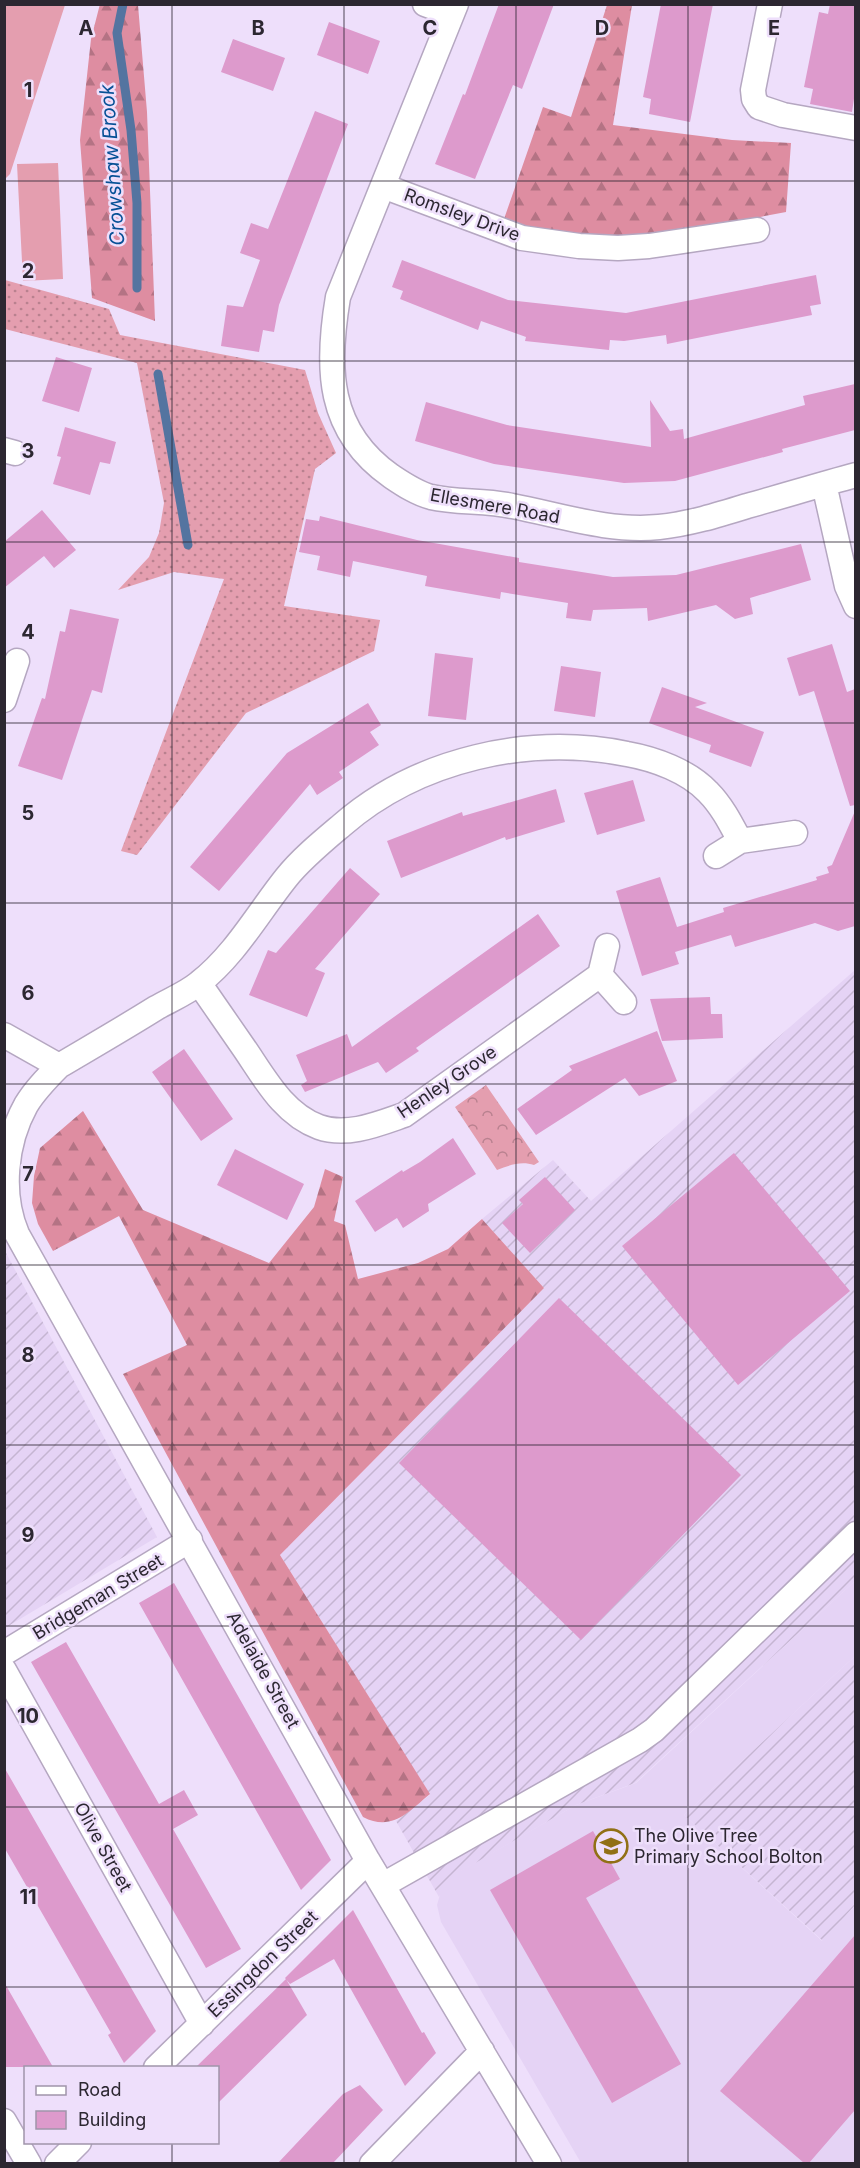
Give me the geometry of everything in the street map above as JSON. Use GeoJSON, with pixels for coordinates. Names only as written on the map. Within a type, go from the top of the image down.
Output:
{"type":"FeatureCollection","features":[{"type":"Feature","properties":{"kind":"street"},"geometry":{"type":"LineString","coordinates":[[425,4],[454,9]]}},
{"type":"Feature","properties":{"kind":"street"},"geometry":{"type":"LineString","coordinates":[[770,4],[753,90],[754,99],[759,107],[783,115],[855,128]]}},
{"type":"Feature","properties":{"kind":"street","name":"Ellesmere Road"},"geometry":{"type":"LineString","coordinates":[[454,9],[338,297],[330,358],[344,423],[361,451],[382,470],[409,488],[429,497],[508,505],[605,526],[632,528],[659,527],[694,521],[855,475]]}},
{"type":"Feature","properties":{"kind":"street","name":"Romsley Drive"},"geometry":{"type":"LineString","coordinates":[[383,186],[522,238],[579,246],[618,248],[649,246],[757,230]]}},
{"type":"Feature","properties":{"kind":"street"},"geometry":{"type":"LineString","coordinates":[[824,484],[847,586],[855,606]]}},
{"type":"Feature","properties":{"kind":"street"},"geometry":{"type":"LineString","coordinates":[[6,690],[17,661]]}},
{"type":"Feature","properties":{"kind":"street"},"geometry":{"type":"LineString","coordinates":[[4,1035],[59,1066],[199,983],[233,948],[288,875],[343,824],[372,803],[405,784],[441,768],[483,756],[526,748],[568,747],[607,750],[646,757],[678,771],[707,790],[724,812],[740,841]]}},
{"type":"Feature","properties":{"kind":"street"},"geometry":{"type":"LineString","coordinates":[[716,856],[740,841],[795,833]]}},
{"type":"Feature","properties":{"kind":"street"},"geometry":{"type":"LineString","coordinates":[[606,946],[600,975],[624,1002]]}},
{"type":"Feature","properties":{"kind":"street","name":"Henley Grove"},"geometry":{"type":"LineString","coordinates":[[199,983],[277,1097],[296,1114],[320,1127],[348,1130],[376,1125],[404,1115],[600,975]]}},
{"type":"Feature","properties":{"kind":"street","name":"Adelaide Street"},"geometry":{"type":"LineString","coordinates":[[59,1066],[41,1084],[26,1105],[10,1148],[7,1197],[10,1217],[368,1861],[549,2163]]}},
{"type":"Feature","properties":{"kind":"street"},"geometry":{"type":"LineString","coordinates":[[383,1885],[606,1760],[654,1730],[855,1534]]}},
{"type":"Feature","properties":{"kind":"street","name":"Bridgeman Street"},"geometry":{"type":"LineString","coordinates":[[4,1653],[190,1540]]}},
{"type":"Feature","properties":{"kind":"street","name":"Olive Street"},"geometry":{"type":"LineString","coordinates":[[4,1670],[202,2024]]}},
{"type":"Feature","properties":{"kind":"street","name":"Essingdon Street"},"geometry":{"type":"LineString","coordinates":[[157,2066],[368,1861]]}},
{"type":"Feature","properties":{"kind":"street"},"geometry":{"type":"LineString","coordinates":[[372,2163],[482,2051]]}},
{"type":"Feature","properties":{"kind":"street"},"geometry":{"type":"LineString","coordinates":[[4,2121],[29,2163]]}},
{"type":"Feature","properties":{"kind":"street"},"geometry":{"type":"LineString","coordinates":[[57,2163],[77,2144]]}},
{"type":"Feature","properties":{"kind":"shaded area"},"geometry":{"type":"Polygon","coordinates":[[[855,970],[855,1581],[635,1783],[576,1805],[449,1878],[439,1897],[396,1821],[430,1795],[280,1555],[544,1288],[482,1219],[553,1160],[591,1201],[855,970]]]}},
{"type":"Feature","properties":{"kind":"shaded area"},"geometry":{"type":"Polygon","coordinates":[[[5,1251],[157,1537],[4,1628],[5,1251]]]}},
{"type":"Feature","properties":{"kind":"shaded area","name":"The Olive Tree Primary School Bolton"},"geometry":{"type":"Polygon","coordinates":[[[855,1581],[855,1656],[684,1815],[822,1941],[855,1905],[855,2163],[581,2163],[441,1922],[437,1905],[441,1891],[448,1878],[576,1805],[636,1783],[855,1581]]]}},
{"type":"Feature","properties":{"kind":"shaded area"},"geometry":{"type":"Polygon","coordinates":[[[855,1656],[855,1905],[823,1941],[684,1815],[855,1656]]]}},
{"type":"Feature","properties":{"kind":"green space"},"geometry":{"type":"Polygon","coordinates":[[[5,4],[65,5],[10,174],[5,179],[5,4]]]}},
{"type":"Feature","properties":{"kind":"green space"},"geometry":{"type":"Polygon","coordinates":[[[100,4],[138,5],[147,112],[155,321],[92,298],[80,140],[91,39],[100,4]]]}},
{"type":"Feature","properties":{"kind":"green space"},"geometry":{"type":"Polygon","coordinates":[[[607,5],[632,5],[613,125],[732,140],[791,143],[786,212],[650,238],[617,240],[534,229],[504,219],[543,107],[571,117],[607,5]]]}},
{"type":"Feature","properties":{"kind":"green space"},"geometry":{"type":"Polygon","coordinates":[[[58,163],[63,279],[23,281],[17,164],[58,163]]]}},
{"type":"Feature","properties":{"kind":"green space"},"geometry":{"type":"Polygon","coordinates":[[[5,280],[109,309],[120,335],[305,370],[318,413],[336,453],[315,469],[284,606],[380,620],[374,651],[246,713],[137,855],[121,851],[224,579],[174,572],[118,590],[149,557],[159,533],[164,503],[137,363],[5,329],[5,280]]]}},
{"type":"Feature","properties":{"kind":"green space"},"geometry":{"type":"Polygon","coordinates":[[[486,1085],[539,1162],[534,1165],[516,1164],[497,1170],[455,1107],[486,1085]]]}},
{"type":"Feature","properties":{"kind":"green space"},"geometry":{"type":"Polygon","coordinates":[[[83,1111],[143,1210],[269,1263],[314,1207],[325,1169],[343,1177],[334,1221],[345,1225],[358,1279],[418,1263],[448,1249],[482,1219],[544,1288],[280,1555],[430,1794],[399,1818],[383,1822],[363,1817],[123,1374],[187,1345],[119,1216],[53,1251],[38,1224],[32,1203],[34,1176],[40,1148],[83,1111]]]}},
{"type":"Feature","properties":{"kind":"building"},"geometry":{"type":"Polygon","coordinates":[[[499,4],[554,4],[522,89],[513,85],[475,179],[435,164],[463,94],[465,95],[499,4]]]}},
{"type":"Feature","properties":{"kind":"building"},"geometry":{"type":"Polygon","coordinates":[[[661,4],[713,4],[690,122],[649,114],[651,99],[643,97],[661,4]]]}},
{"type":"Feature","properties":{"kind":"building"},"geometry":{"type":"Polygon","coordinates":[[[830,4],[855,4],[855,92],[852,112],[810,104],[813,89],[804,87],[819,12],[828,14],[830,4]]]}},
{"type":"Feature","properties":{"kind":"building"},"geometry":{"type":"Polygon","coordinates":[[[329,22],[380,41],[368,74],[317,55],[329,22]]]}},
{"type":"Feature","properties":{"kind":"building"},"geometry":{"type":"Polygon","coordinates":[[[233,39],[285,58],[273,91],[221,72],[233,39]]]}},
{"type":"Feature","properties":{"kind":"building"},"geometry":{"type":"Polygon","coordinates":[[[315,111],[348,124],[279,305],[274,332],[263,330],[259,352],[221,346],[227,305],[243,307],[260,260],[240,253],[251,223],[268,229],[315,111]]]}},
{"type":"Feature","properties":{"kind":"building"},"geometry":{"type":"Polygon","coordinates":[[[402,260],[508,300],[626,313],[816,275],[821,304],[810,306],[812,315],[667,344],[666,335],[624,341],[610,340],[609,350],[525,341],[526,337],[481,321],[478,330],[400,299],[403,291],[392,287],[402,260]]]}},
{"type":"Feature","properties":{"kind":"building"},"geometry":{"type":"Polygon","coordinates":[[[56,357],[92,368],[79,412],[42,401],[56,357]]]}},
{"type":"Feature","properties":{"kind":"building"},"geometry":{"type":"Polygon","coordinates":[[[855,384],[855,430],[675,481],[624,483],[494,464],[415,441],[426,402],[507,425],[651,447],[650,400],[670,431],[683,429],[684,439],[805,405],[803,396],[855,384]]]}},
{"type":"Feature","properties":{"kind":"building"},"geometry":{"type":"Polygon","coordinates":[[[65,427],[116,442],[110,464],[100,462],[90,495],[53,484],[61,457],[57,456],[65,427]]]}},
{"type":"Feature","properties":{"kind":"building"},"geometry":{"type":"Polygon","coordinates":[[[42,510],[76,550],[54,568],[44,556],[4,588],[4,542],[42,510]]]}},
{"type":"Feature","properties":{"kind":"building"},"geometry":{"type":"Polygon","coordinates":[[[320,516],[417,540],[519,558],[519,562],[613,577],[676,575],[801,544],[811,580],[750,598],[753,614],[735,619],[716,605],[648,621],[647,608],[593,610],[591,621],[566,618],[568,603],[501,592],[500,599],[425,586],[427,576],[353,561],[350,577],[317,570],[320,556],[299,552],[306,519],[319,521],[320,516]]]}},
{"type":"Feature","properties":{"kind":"building"},"geometry":{"type":"Polygon","coordinates":[[[70,609],[119,619],[102,693],[92,690],[62,780],[18,766],[42,698],[45,699],[60,631],[65,632],[70,609]]]}},
{"type":"Feature","properties":{"kind":"building"},"geometry":{"type":"Polygon","coordinates":[[[832,644],[847,692],[855,689],[855,805],[850,806],[814,691],[799,696],[787,658],[832,644]]]}},
{"type":"Feature","properties":{"kind":"building"},"geometry":{"type":"Polygon","coordinates":[[[435,653],[473,658],[466,720],[428,716],[435,653]]]}},
{"type":"Feature","properties":{"kind":"building"},"geometry":{"type":"Polygon","coordinates":[[[561,666],[601,672],[595,717],[554,711],[561,666]]]}},
{"type":"Feature","properties":{"kind":"building"},"geometry":{"type":"Polygon","coordinates":[[[662,687],[707,703],[695,707],[764,732],[751,767],[709,752],[711,745],[649,723],[662,687]]]}},
{"type":"Feature","properties":{"kind":"building"},"geometry":{"type":"Polygon","coordinates":[[[368,703],[381,725],[370,732],[379,745],[339,772],[343,778],[317,795],[310,784],[219,891],[190,867],[287,753],[368,703]]]}},
{"type":"Feature","properties":{"kind":"building"},"geometry":{"type":"Polygon","coordinates":[[[633,780],[645,821],[597,835],[584,793],[633,780]]]}},
{"type":"Feature","properties":{"kind":"building"},"geometry":{"type":"Polygon","coordinates":[[[556,789],[565,822],[506,840],[505,837],[401,878],[387,841],[462,812],[463,816],[556,789]]]}},
{"type":"Feature","properties":{"kind":"building"},"geometry":{"type":"Polygon","coordinates":[[[855,811],[855,926],[838,931],[815,923],[735,947],[731,935],[675,952],[679,964],[642,976],[616,891],[660,877],[677,927],[724,912],[723,908],[817,880],[816,877],[829,873],[827,867],[832,865],[855,811]]]}},
{"type":"Feature","properties":{"kind":"building"},"geometry":{"type":"Polygon","coordinates":[[[350,868],[380,894],[315,969],[325,973],[307,1017],[249,995],[268,950],[276,953],[350,868]]]}},
{"type":"Feature","properties":{"kind":"building"},"geometry":{"type":"Polygon","coordinates":[[[538,914],[560,946],[416,1048],[419,1051],[386,1073],[378,1062],[305,1092],[301,1085],[307,1081],[296,1055],[347,1034],[352,1047],[538,914]]]}},
{"type":"Feature","properties":{"kind":"building"},"geometry":{"type":"Polygon","coordinates":[[[710,997],[711,1014],[722,1014],[723,1038],[662,1041],[650,999],[710,997]]]}},
{"type":"Feature","properties":{"kind":"building"},"geometry":{"type":"Polygon","coordinates":[[[657,1031],[677,1081],[639,1096],[625,1078],[536,1135],[517,1109],[572,1070],[569,1066],[657,1031]]]}},
{"type":"Feature","properties":{"kind":"building"},"geometry":{"type":"Polygon","coordinates":[[[184,1049],[233,1119],[201,1141],[152,1072],[184,1049]]]}},
{"type":"Feature","properties":{"kind":"building"},"geometry":{"type":"Polygon","coordinates":[[[453,1138],[476,1174],[428,1204],[429,1211],[403,1228],[397,1218],[375,1232],[355,1201],[402,1170],[403,1172],[420,1162],[453,1138]]]}},
{"type":"Feature","properties":{"kind":"building"},"geometry":{"type":"Polygon","coordinates":[[[235,1149],[304,1184],[287,1220],[217,1185],[235,1149]]]}},
{"type":"Feature","properties":{"kind":"building"},"geometry":{"type":"Polygon","coordinates":[[[734,1153],[850,1291],[738,1385],[622,1246],[734,1153]]]}},
{"type":"Feature","properties":{"kind":"building"},"geometry":{"type":"Polygon","coordinates":[[[545,1177],[575,1210],[530,1253],[502,1223],[523,1204],[519,1200],[545,1177]]]}},
{"type":"Feature","properties":{"kind":"building"},"geometry":{"type":"Polygon","coordinates":[[[559,1298],[741,1475],[581,1640],[399,1463],[559,1298]]]}},
{"type":"Feature","properties":{"kind":"building"},"geometry":{"type":"Polygon","coordinates":[[[174,1583],[331,1860],[301,1890],[139,1603],[174,1583]]]}},
{"type":"Feature","properties":{"kind":"building"},"geometry":{"type":"Polygon","coordinates":[[[66,1642],[159,1804],[184,1790],[198,1815],[173,1829],[241,1949],[206,1968],[31,1662],[66,1642]]]}},
{"type":"Feature","properties":{"kind":"building"},"geometry":{"type":"Polygon","coordinates":[[[4,1767],[156,2031],[124,2063],[108,2035],[111,2033],[4,1847],[4,1767]]]}},
{"type":"Feature","properties":{"kind":"building"},"geometry":{"type":"Polygon","coordinates":[[[593,1831],[620,1879],[586,1898],[681,2064],[612,2103],[490,1890],[593,1831]]]}},
{"type":"Feature","properties":{"kind":"building"},"geometry":{"type":"Polygon","coordinates":[[[353,1910],[422,2033],[424,2032],[436,2053],[405,2086],[334,1959],[290,1984],[285,1978],[353,1910]]]}},
{"type":"Feature","properties":{"kind":"building"},"geometry":{"type":"Polygon","coordinates":[[[855,1935],[855,2110],[809,2163],[804,2163],[720,2091],[855,1935]]]}},
{"type":"Feature","properties":{"kind":"building"},"geometry":{"type":"Polygon","coordinates":[[[286,1979],[307,2015],[219,2102],[219,2066],[197,2066],[286,1979]]]}},
{"type":"Feature","properties":{"kind":"building"},"geometry":{"type":"Polygon","coordinates":[[[4,1982],[52,2066],[4,2067],[4,1982]]]}},
{"type":"Feature","properties":{"kind":"building"},"geometry":{"type":"Polygon","coordinates":[[[360,2085],[383,2110],[333,2163],[278,2163],[343,2094],[360,2085]]]}},
{"type":"Feature","properties":{"kind":"waterway","name":"Crowshaw Brook"},"geometry":{"type":"LineString","coordinates":[[123,4],[117,33],[131,130],[137,203],[137,288]]}},
{"type":"Feature","properties":{"kind":"waterway","name":"Crowshaw Brook"},"geometry":{"type":"LineString","coordinates":[[158,374],[188,545]]}},
{"type":"Feature","properties":{"kind":"place","name":"The Olive Tree Primary School Bolton"},"geometry":{"type":"Point","coordinates":[611,1846]}}]}
